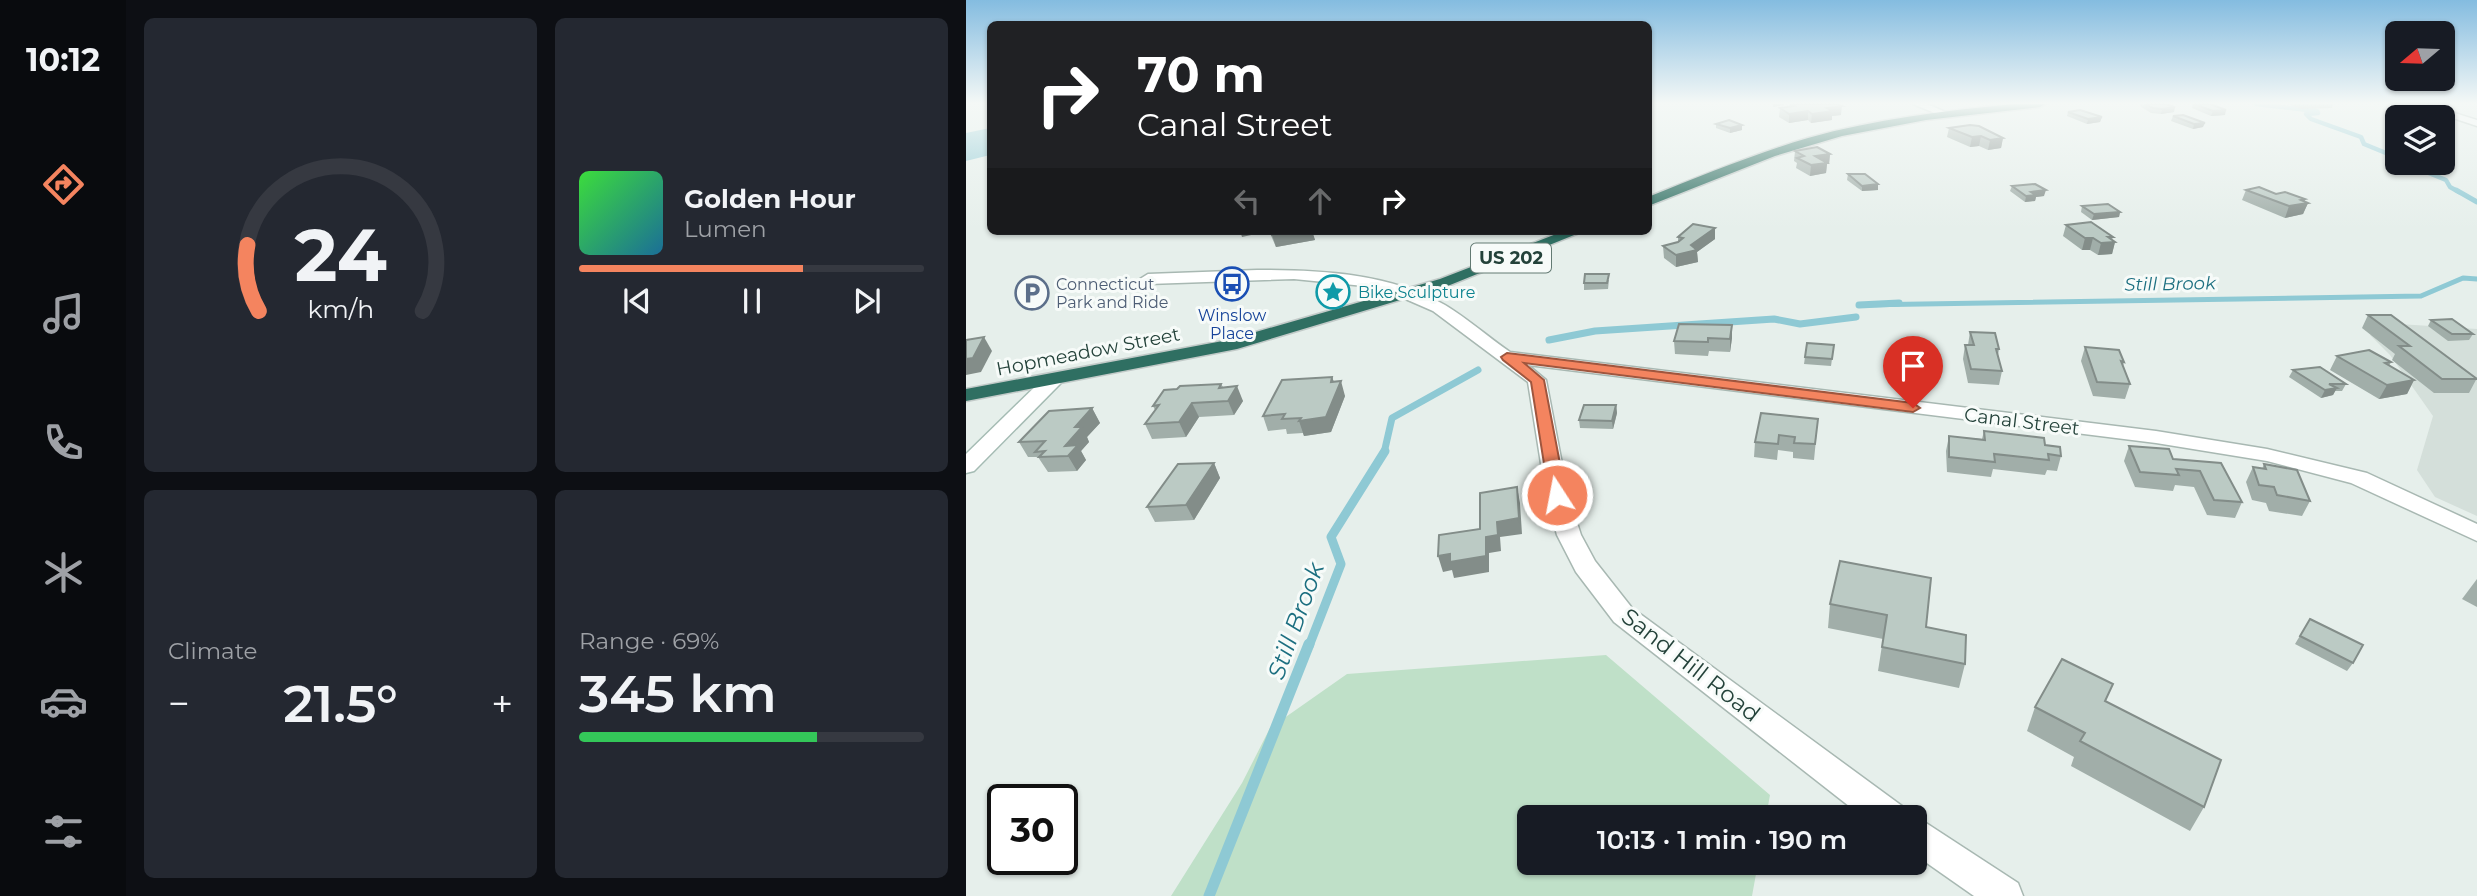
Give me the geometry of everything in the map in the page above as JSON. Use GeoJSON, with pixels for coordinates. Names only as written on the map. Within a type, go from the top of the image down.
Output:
{"type":"FeatureCollection","features":[{"type":"Feature","properties":{"kind":"highway"},"geometry":{"type":"LineString","coordinates":[[1652,200],[1743,163],[1797,146]]}},
{"type":"Feature","properties":{"kind":"highway","name":"Hopmeadow Street"},"geometry":{"type":"LineString","coordinates":[[966,395],[1231,345],[1409,294],[1493,265],[1567,235]]}},
{"type":"Feature","properties":{"kind":"street"},"geometry":{"type":"LineString","coordinates":[[1148,279],[1330,276],[1357,278],[1409,294]]}},
{"type":"Feature","properties":{"kind":"street","name":"Canal Street"},"geometry":{"type":"LineString","coordinates":[[1409,294],[1437,307],[1507,357],[2180,441],[2267,455],[2359,478],[2477,533]]}},
{"type":"Feature","properties":{"kind":"street","name":"Sand Hill Road"},"geometry":{"type":"LineString","coordinates":[[1507,357],[1537,380],[1557,495],[1569,535],[1585,566],[1623,615],[1872,805]]}},
{"type":"Feature","properties":{"kind":"street"},"geometry":{"type":"LineString","coordinates":[[966,466],[1053,380]]}},
{"type":"Feature","properties":{"kind":"street"},"geometry":{"type":"LineString","coordinates":[[1927,843],[2006,896]]}},
{"type":"Feature","properties":{"kind":"shaded area"},"geometry":{"type":"Polygon","coordinates":[[[2399,324],[2477,329],[2477,516],[2435,497],[2417,470],[2433,416],[2390,355],[2370,335],[2399,324]]]}},
{"type":"Feature","properties":{"kind":"green space"},"geometry":{"type":"Polygon","coordinates":[[[1606,655],[1770,795],[1768,805],[1517,805],[1517,875],[1756,875],[1752,896],[1171,896],[1242,783],[1270,728],[1347,674],[1606,655]]]}},
{"type":"Feature","properties":{"kind":"water"},"geometry":{"type":"Polygon","coordinates":[[[966,146],[987,146],[987,156],[966,161],[966,146]]]}},
{"type":"Feature","properties":{"kind":"building"},"geometry":{"type":"Polygon","coordinates":[[[1817,147],[1830,154],[1815,156],[1827,163],[1811,165],[1797,158],[1804,156],[1795,151],[1817,147]]]}},
{"type":"Feature","properties":{"kind":"building"},"geometry":{"type":"Polygon","coordinates":[[[1848,174],[1865,174],[1878,184],[1862,186],[1848,174]]]}},
{"type":"Feature","properties":{"kind":"building"},"geometry":{"type":"Polygon","coordinates":[[[2035,184],[2046,190],[2031,192],[2036,195],[2026,196],[2012,186],[2035,184]]]}},
{"type":"Feature","properties":{"kind":"building"},"geometry":{"type":"Polygon","coordinates":[[[2259,187],[2276,194],[2285,192],[2305,199],[2301,200],[2308,203],[2289,206],[2246,190],[2259,187]]]}},
{"type":"Feature","properties":{"kind":"building"},"geometry":{"type":"Polygon","coordinates":[[[2108,204],[2120,212],[2094,214],[2082,206],[2108,204]]]}},
{"type":"Feature","properties":{"kind":"building"},"geometry":{"type":"Polygon","coordinates":[[[2091,222],[2113,237],[2108,237],[2115,242],[2101,243],[2093,238],[2085,238],[2066,225],[2091,222]]]}},
{"type":"Feature","properties":{"kind":"building"},"geometry":{"type":"Polygon","coordinates":[[[1693,224],[1715,228],[1691,245],[1697,250],[1676,255],[1663,246],[1678,242],[1683,238],[1678,237],[1693,224]]]}},
{"type":"Feature","properties":{"kind":"building"},"geometry":{"type":"Polygon","coordinates":[[[1585,274],[1609,274],[1607,283],[1584,283],[1585,274]]]}},
{"type":"Feature","properties":{"kind":"building"},"geometry":{"type":"Polygon","coordinates":[[[2368,315],[2391,315],[2477,379],[2442,379],[2399,346],[2410,346],[2368,315]]]}},
{"type":"Feature","properties":{"kind":"building"},"geometry":{"type":"Polygon","coordinates":[[[2452,319],[2473,334],[2452,334],[2431,320],[2452,319]]]}},
{"type":"Feature","properties":{"kind":"building"},"geometry":{"type":"Polygon","coordinates":[[[1679,324],[1732,325],[1730,339],[1708,338],[1708,342],[1674,341],[1679,324]]]}},
{"type":"Feature","properties":{"kind":"building"},"geometry":{"type":"Polygon","coordinates":[[[1970,332],[1995,333],[2002,371],[1971,369],[1965,345],[1974,345],[1970,332]]]}},
{"type":"Feature","properties":{"kind":"building"},"geometry":{"type":"Polygon","coordinates":[[[984,337],[973,358],[966,359],[966,340],[984,337]]]}},
{"type":"Feature","properties":{"kind":"building"},"geometry":{"type":"Polygon","coordinates":[[[1807,343],[1834,345],[1832,359],[1805,357],[1807,343]]]}},
{"type":"Feature","properties":{"kind":"building"},"geometry":{"type":"Polygon","coordinates":[[[2085,347],[2119,350],[2130,384],[2097,382],[2085,347]]]}},
{"type":"Feature","properties":{"kind":"building"},"geometry":{"type":"Polygon","coordinates":[[[2369,350],[2391,362],[2385,363],[2414,380],[2387,385],[2337,356],[2369,350]]]}},
{"type":"Feature","properties":{"kind":"building"},"geometry":{"type":"Polygon","coordinates":[[[2320,367],[2346,384],[2329,384],[2337,388],[2325,390],[2293,370],[2320,367]]]}},
{"type":"Feature","properties":{"kind":"building"},"geometry":{"type":"Polygon","coordinates":[[[1332,377],[1331,382],[1341,381],[1326,417],[1299,421],[1301,418],[1282,419],[1285,414],[1263,416],[1282,380],[1332,377]]]}},
{"type":"Feature","properties":{"kind":"building"},"geometry":{"type":"Polygon","coordinates":[[[1221,384],[1219,388],[1237,386],[1228,401],[1192,403],[1179,422],[1145,424],[1159,405],[1153,406],[1164,390],[1177,389],[1180,386],[1221,384]]]}},
{"type":"Feature","properties":{"kind":"building"},"geometry":{"type":"Polygon","coordinates":[[[1584,405],[1616,405],[1612,421],[1579,420],[1584,405]]]}},
{"type":"Feature","properties":{"kind":"building"},"geometry":{"type":"Polygon","coordinates":[[[1092,408],[1075,427],[1082,427],[1065,446],[1078,445],[1068,456],[1039,457],[1045,451],[1035,452],[1045,441],[1019,442],[1049,411],[1092,408]]]}},
{"type":"Feature","properties":{"kind":"building"},"geometry":{"type":"Polygon","coordinates":[[[1761,413],[1818,419],[1815,444],[1794,443],[1795,437],[1779,435],[1778,444],[1755,442],[1761,413]]]}},
{"type":"Feature","properties":{"kind":"building"},"geometry":{"type":"Polygon","coordinates":[[[1984,431],[2044,438],[2045,445],[2060,447],[2061,456],[2048,454],[2049,460],[1994,454],[1995,462],[1949,457],[1949,436],[1985,440],[1984,431]]]}},
{"type":"Feature","properties":{"kind":"building"},"geometry":{"type":"Polygon","coordinates":[[[2129,446],[2169,449],[2173,459],[2221,463],[2242,502],[2214,500],[2200,471],[2176,469],[2179,475],[2140,472],[2129,446]]]}},
{"type":"Feature","properties":{"kind":"building"},"geometry":{"type":"Polygon","coordinates":[[[1214,463],[1186,505],[1147,507],[1178,464],[1214,463]]]}},
{"type":"Feature","properties":{"kind":"building"},"geometry":{"type":"Polygon","coordinates":[[[2264,464],[2297,470],[2310,501],[2277,495],[2274,487],[2259,485],[2253,467],[2266,469],[2264,464]]]}},
{"type":"Feature","properties":{"kind":"building"},"geometry":{"type":"Polygon","coordinates":[[[1517,487],[1519,518],[1497,522],[1498,535],[1486,537],[1486,556],[1450,562],[1450,554],[1438,556],[1439,535],[1480,529],[1480,493],[1517,487]]]}},
{"type":"Feature","properties":{"kind":"building"},"geometry":{"type":"Polygon","coordinates":[[[1840,561],[1931,578],[1926,627],[1966,635],[1965,664],[1882,647],[1887,615],[1830,604],[1840,561]]]}},
{"type":"Feature","properties":{"kind":"building"},"geometry":{"type":"Polygon","coordinates":[[[2310,619],[2363,645],[2353,663],[2300,636],[2310,619]]]}},
{"type":"Feature","properties":{"kind":"building"},"geometry":{"type":"Polygon","coordinates":[[[2062,659],[2113,684],[2105,701],[2221,760],[2204,807],[2080,741],[2085,733],[2035,707],[2062,659]]]}},
{"type":"Feature","properties":{"kind":"waterway","name":"Still Brook"},"geometry":{"type":"LineString","coordinates":[[2368,146],[2385,153]]}},
{"type":"Feature","properties":{"kind":"waterway","name":"Still Brook"},"geometry":{"type":"LineString","coordinates":[[2434,175],[2446,180],[2450,187],[2459,192]]}},
{"type":"Feature","properties":{"kind":"waterway","name":"Still Brook"},"geometry":{"type":"LineString","coordinates":[[2456,190],[2477,202]]}},
{"type":"Feature","properties":{"kind":"waterway","name":"Still Brook"},"geometry":{"type":"LineString","coordinates":[[1899,303],[1859,305],[2421,296],[2463,278],[2477,279]]}},
{"type":"Feature","properties":{"kind":"waterway","name":"Still Brook"},"geometry":{"type":"LineString","coordinates":[[1549,340],[1595,331],[1774,319],[1800,324],[1856,317]]}},
{"type":"Feature","properties":{"kind":"waterway","name":"Still Brook"},"geometry":{"type":"LineString","coordinates":[[1384,452],[1392,418],[1478,370]]}},
{"type":"Feature","properties":{"kind":"waterway","name":"Still Brook"},"geometry":{"type":"LineString","coordinates":[[1309,646],[1341,564],[1331,537],[1384,452]]}},
{"type":"Feature","properties":{"kind":"waterway","name":"Still Brook"},"geometry":{"type":"LineString","coordinates":[[1209,896],[1309,644]]}},
{"type":"Feature","properties":{"kind":"place","name":"Winslow Place"},"geometry":{"type":"Point","coordinates":[1232,284]}},
{"type":"Feature","properties":{"kind":"place","name":"Bike Sculpture"},"geometry":{"type":"Point","coordinates":[1333,292]}},
{"type":"Feature","properties":{"kind":"place","name":"Connecticut Park and Ride"},"geometry":{"type":"Point","coordinates":[1032,293]}},
{"type":"Feature","properties":{"kind":"route"},"geometry":{"type":"LineString","coordinates":[[1557,495],[1537,380],[1507,357],[1913,408]]}}]}
